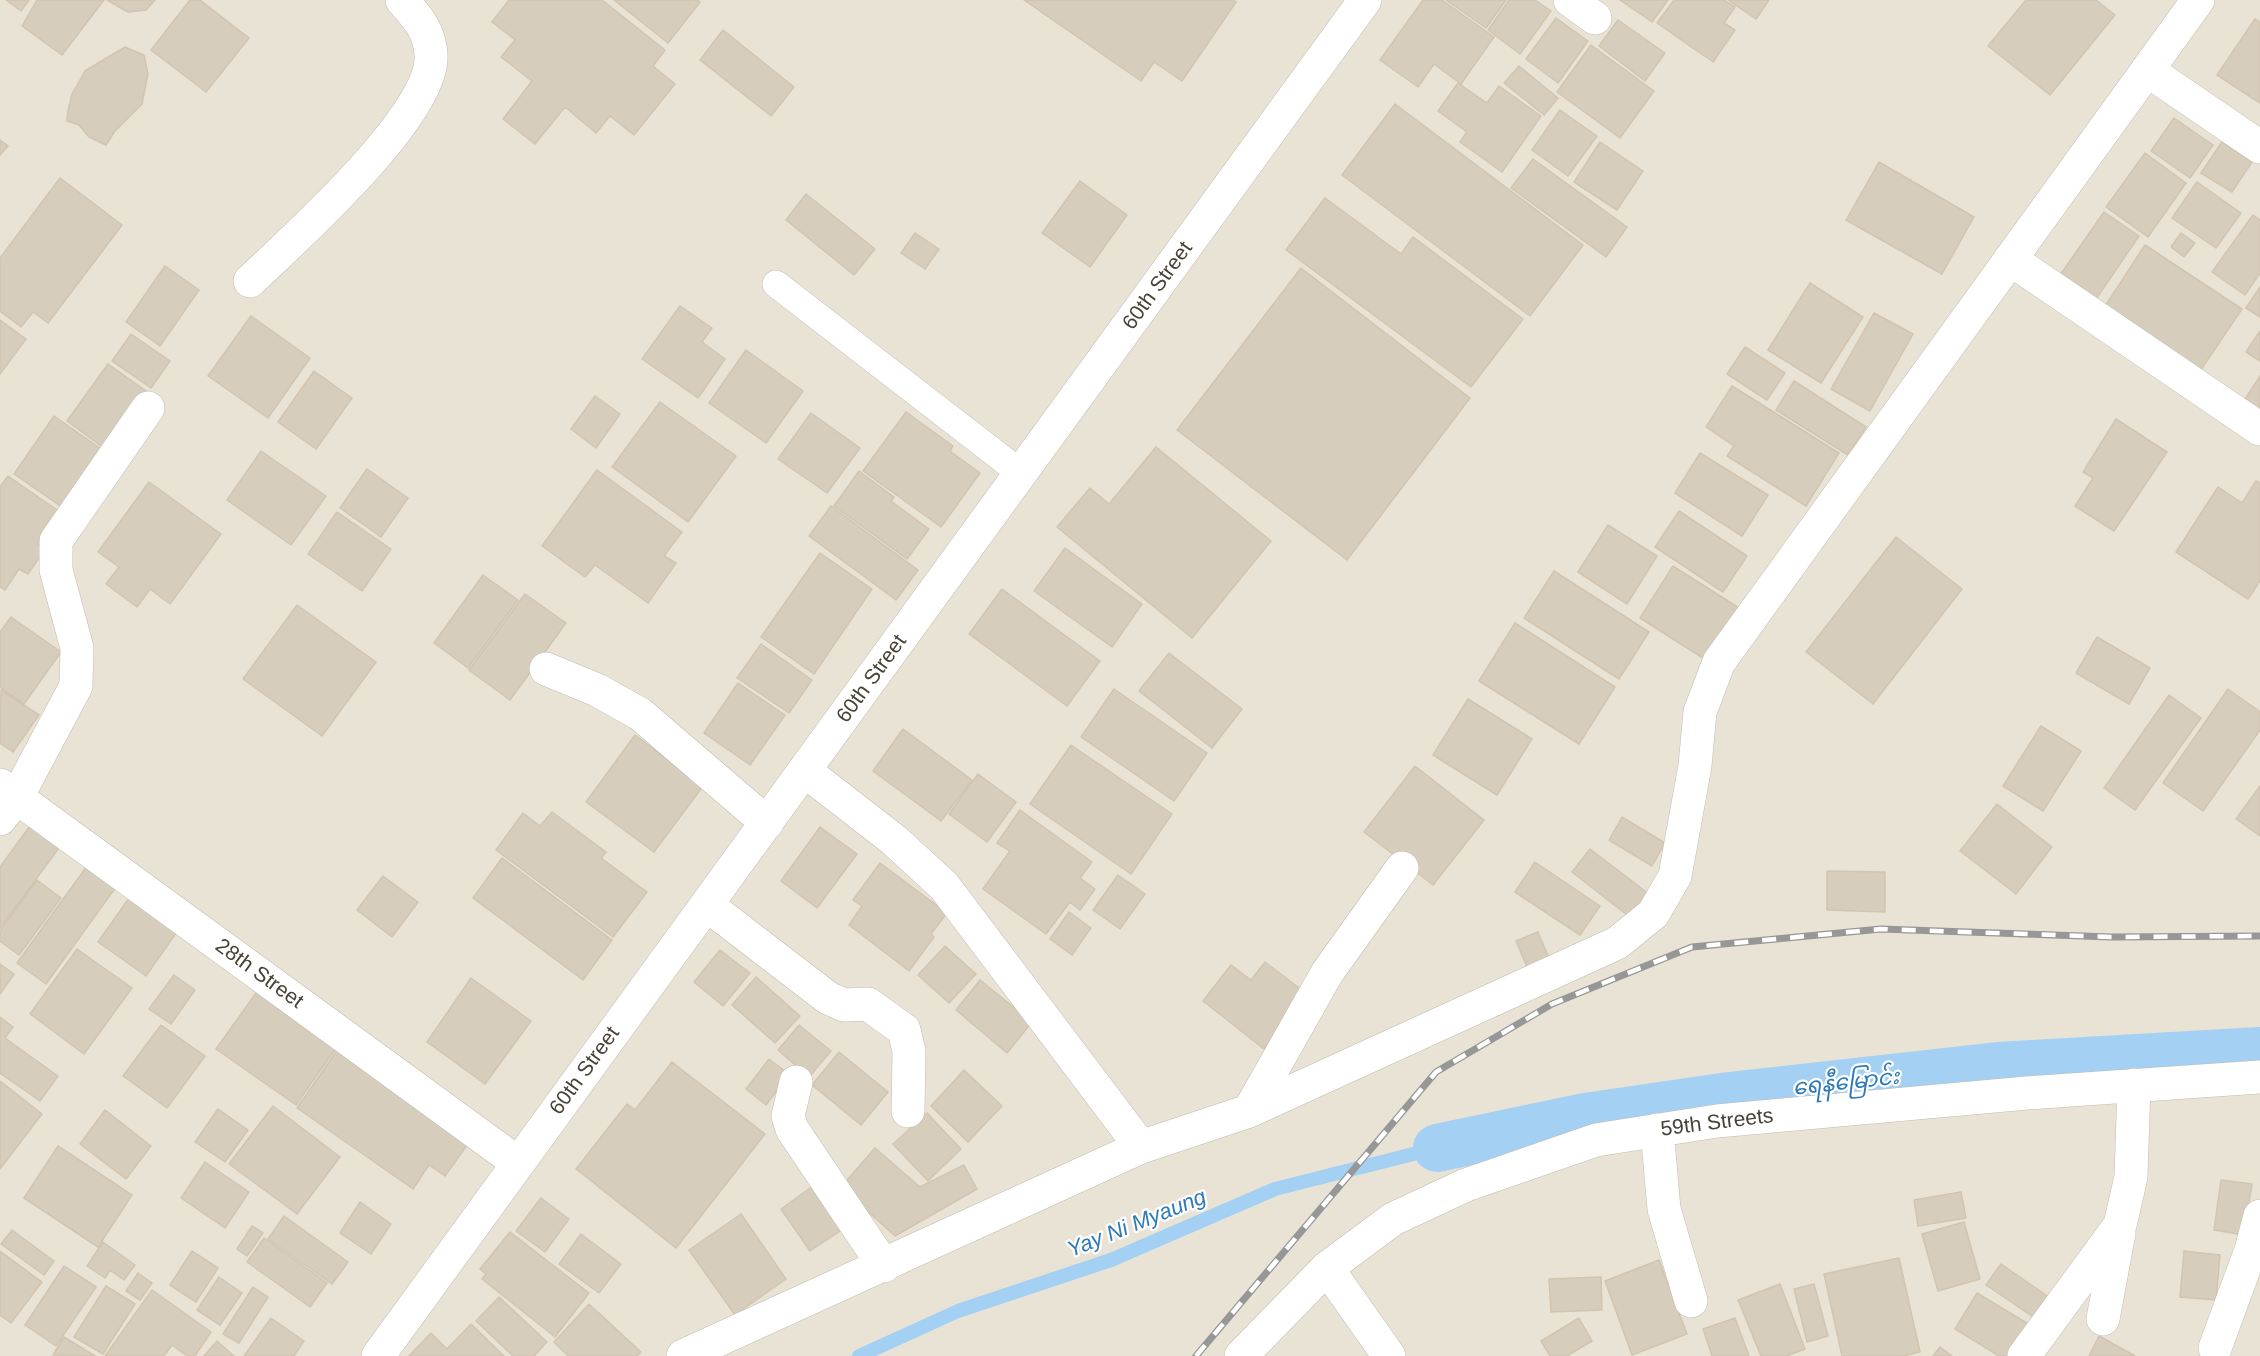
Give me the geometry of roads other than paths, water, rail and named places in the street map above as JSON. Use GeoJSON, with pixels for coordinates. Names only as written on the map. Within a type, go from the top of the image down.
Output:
{"type":"FeatureCollection","features":[{"type":"Feature","properties":{"kind":"street"},"geometry":{"type":"LineString","coordinates":[[250,281],[329,207],[403,121],[422,93],[432,57],[426,28],[402,0]]}},
{"type":"Feature","properties":{"kind":"street"},"geometry":{"type":"LineString","coordinates":[[683,1356],[1141,1147],[1249,1111],[1617,943],[1653,914],[1675,876],[1695,766],[1700,712],[1719,662],[2198,0]]}},
{"type":"Feature","properties":{"kind":"street","name":"60th Street"},"geometry":{"type":"LineString","coordinates":[[378,1356],[1022,474],[1356,3]]}},
{"type":"Feature","properties":{"kind":"street"},"geometry":{"type":"LineString","coordinates":[[2147,70],[2260,147]]}},
{"type":"Feature","properties":{"kind":"street"},"geometry":{"type":"LineString","coordinates":[[2010,259],[2260,429]]}},
{"type":"Feature","properties":{"kind":"street"},"geometry":{"type":"LineString","coordinates":[[6,800],[76,686],[77,648],[56,570],[56,541],[148,408]]}},
{"type":"Feature","properties":{"kind":"street"},"geometry":{"type":"LineString","coordinates":[[546,669],[597,690],[640,714],[767,823]]}},
{"type":"Feature","properties":{"kind":"street"},"geometry":{"type":"LineString","coordinates":[[805,771],[894,840],[944,886],[1141,1147]]}},
{"type":"Feature","properties":{"kind":"street","name":"28th Street"},"geometry":{"type":"LineString","coordinates":[[6,800],[518,1163]]}},
{"type":"Feature","properties":{"kind":"street"},"geometry":{"type":"LineString","coordinates":[[1249,1111],[1327,973],[1402,868]]}},
{"type":"Feature","properties":{"kind":"street"},"geometry":{"type":"LineString","coordinates":[[707,905],[828,998],[844,1005],[868,1004],[904,1030],[909,1051],[908,1111]]}},
{"type":"Feature","properties":{"kind":"street","name":"59th Streets"},"geometry":{"type":"LineString","coordinates":[[1241,1356],[1327,1268],[1393,1219],[1466,1185],[1596,1140],[1717,1121],[2134,1085],[2260,1077]]}},
{"type":"Feature","properties":{"kind":"street"},"geometry":{"type":"LineString","coordinates":[[796,1082],[789,1109],[792,1129],[884,1266]]}},
{"type":"Feature","properties":{"kind":"street"},"geometry":{"type":"LineString","coordinates":[[2103,1319],[2131,1167],[2134,1085]]}},
{"type":"Feature","properties":{"kind":"street"},"geometry":{"type":"LineString","coordinates":[[1657,1130],[1665,1216],[1691,1301]]}},
{"type":"Feature","properties":{"kind":"street"},"geometry":{"type":"LineString","coordinates":[[2215,1348],[2260,1216]]}},
{"type":"Feature","properties":{"kind":"street"},"geometry":{"type":"LineString","coordinates":[[2024,1356],[2120,1225]]}},
{"type":"Feature","properties":{"kind":"street"},"geometry":{"type":"LineString","coordinates":[[1327,1268],[1389,1356]]}},
{"type":"Feature","properties":{"kind":"lane"},"geometry":{"type":"LineString","coordinates":[[776,284],[1022,474]]}},
{"type":"Feature","properties":{"kind":"waterway","name":"ရေနီမြောင်း"},"geometry":{"type":"LineString","coordinates":[[1437,1148],[1585,1117],[1729,1096],[1998,1066],[2260,1051]]}},
{"type":"Feature","properties":{"kind":"waterway","name":"Yay Ni Myaung"},"geometry":{"type":"LineString","coordinates":[[859,1356],[958,1311],[1111,1260],[1275,1189],[1437,1148]]}},
{"type":"Feature","properties":{"kind":"railway"},"geometry":{"type":"LineString","coordinates":[[1196,1356],[1436,1072],[1552,1004],[1692,947],[1881,929],[2111,937],[2260,936]]}}]}
